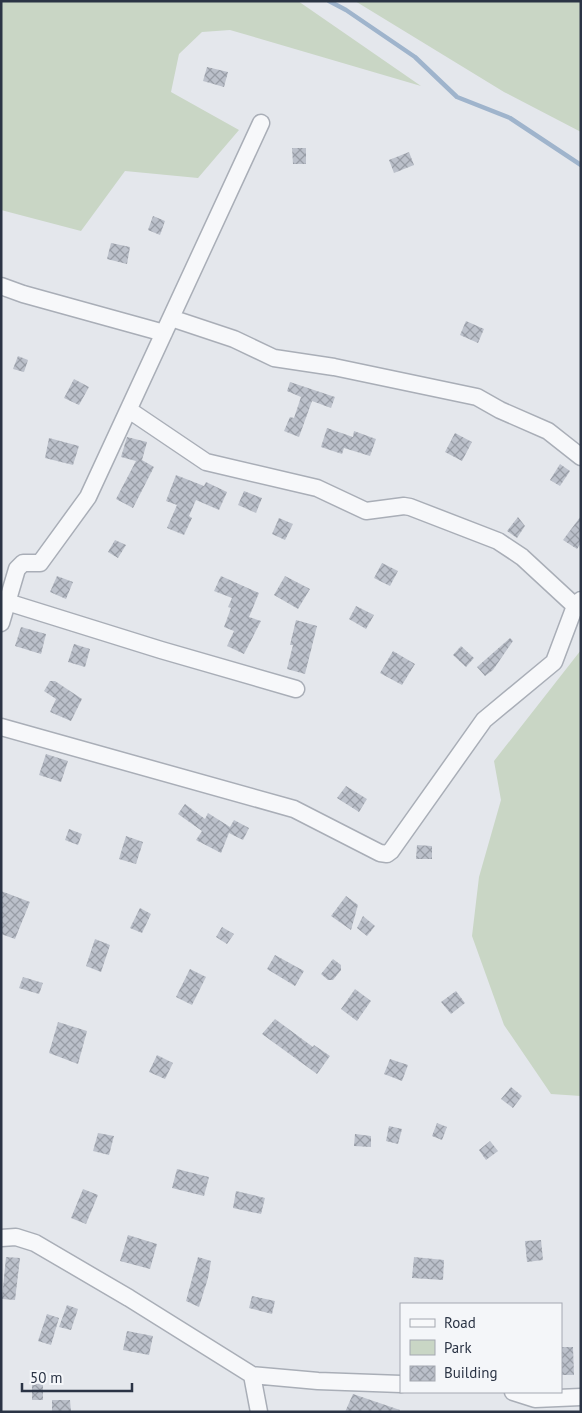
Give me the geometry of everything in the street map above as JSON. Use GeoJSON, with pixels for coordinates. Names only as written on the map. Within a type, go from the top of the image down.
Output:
{"type":"FeatureCollection","features":[{"type":"Feature","properties":{"kind":"street"},"geometry":{"type":"LineString","coordinates":[[1,623],[8,602],[8,577],[23,564],[40,563],[88,497],[261,123]]}},
{"type":"Feature","properties":{"kind":"street"},"geometry":{"type":"LineString","coordinates":[[1,286],[23,294],[164,333]]}},
{"type":"Feature","properties":{"kind":"street"},"geometry":{"type":"LineString","coordinates":[[171,318],[234,339],[274,358],[334,367],[477,397],[548,432],[581,457]]}},
{"type":"Feature","properties":{"kind":"street"},"geometry":{"type":"LineString","coordinates":[[1,727],[294,809],[387,854],[484,720],[554,662],[578,603],[522,557],[498,541],[410,507],[366,510],[317,488],[206,462],[129,410]]}},
{"type":"Feature","properties":{"kind":"street"},"geometry":{"type":"LineString","coordinates":[[8,602],[161,650],[296,689]]}},
{"type":"Feature","properties":{"kind":"street"},"geometry":{"type":"LineString","coordinates":[[1,1238],[16,1237],[35,1243],[129,1298],[252,1375],[318,1382],[400,1384]]}},
{"type":"Feature","properties":{"kind":"street"},"geometry":{"type":"LineString","coordinates":[[252,1375],[259,1412]]}},
{"type":"Feature","properties":{"kind":"street"},"geometry":{"type":"LineString","coordinates":[[516,1393],[535,1399],[581,1397]]}},
{"type":"Feature","properties":{"kind":"green space"},"geometry":{"type":"Polygon","coordinates":[[[1,1],[298,1],[421,86],[230,30],[202,32],[179,54],[171,92],[239,130],[198,178],[125,171],[81,231],[1,210],[1,1]]]}},
{"type":"Feature","properties":{"kind":"green space"},"geometry":{"type":"Polygon","coordinates":[[[355,1],[581,1],[581,132],[504,92],[355,1]]]}},
{"type":"Feature","properties":{"kind":"green space"},"geometry":{"type":"Polygon","coordinates":[[[581,650],[581,1096],[551,1094],[504,1025],[472,936],[479,877],[501,800],[494,761],[581,650]]]}},
{"type":"Feature","properties":{"kind":"building"},"geometry":{"type":"Polygon","coordinates":[[[207,67],[228,72],[224,87],[203,81],[207,67]]]}},
{"type":"Feature","properties":{"kind":"building"},"geometry":{"type":"Polygon","coordinates":[[[292,148],[306,148],[306,164],[293,164],[292,148]]]}},
{"type":"Feature","properties":{"kind":"building"},"geometry":{"type":"Polygon","coordinates":[[[409,152],[414,165],[394,173],[389,160],[409,152]]]}},
{"type":"Feature","properties":{"kind":"building"},"geometry":{"type":"Polygon","coordinates":[[[153,216],[165,221],[160,235],[148,230],[153,216]]]}},
{"type":"Feature","properties":{"kind":"building"},"geometry":{"type":"Polygon","coordinates":[[[111,243],[130,247],[127,264],[107,259],[111,243]]]}},
{"type":"Feature","properties":{"kind":"building"},"geometry":{"type":"Polygon","coordinates":[[[466,321],[484,329],[478,343],[460,335],[466,321]]]}},
{"type":"Feature","properties":{"kind":"building"},"geometry":{"type":"Polygon","coordinates":[[[18,356],[28,360],[24,372],[13,369],[18,356]]]}},
{"type":"Feature","properties":{"kind":"building"},"geometry":{"type":"Polygon","coordinates":[[[74,379],[89,387],[79,405],[64,398],[74,379]]]}},
{"type":"Feature","properties":{"kind":"building"},"geometry":{"type":"Polygon","coordinates":[[[290,382],[335,397],[331,408],[312,401],[299,437],[284,431],[290,417],[294,418],[301,397],[287,391],[290,382]]]}},
{"type":"Feature","properties":{"kind":"building"},"geometry":{"type":"Polygon","coordinates":[[[327,428],[353,437],[354,431],[376,439],[370,456],[344,448],[342,454],[321,447],[327,428]]]}},
{"type":"Feature","properties":{"kind":"building"},"geometry":{"type":"Polygon","coordinates":[[[455,433],[472,442],[462,461],[445,452],[455,433]]]}},
{"type":"Feature","properties":{"kind":"building"},"geometry":{"type":"Polygon","coordinates":[[[127,437],[147,442],[142,460],[154,467],[133,508],[116,499],[136,461],[121,457],[127,437]]]}},
{"type":"Feature","properties":{"kind":"building"},"geometry":{"type":"Polygon","coordinates":[[[49,438],[79,446],[73,465],[45,458],[49,438]]]}},
{"type":"Feature","properties":{"kind":"building"},"geometry":{"type":"Polygon","coordinates":[[[560,464],[570,471],[560,486],[550,480],[560,464]]]}},
{"type":"Feature","properties":{"kind":"building"},"geometry":{"type":"Polygon","coordinates":[[[176,475],[204,486],[206,482],[227,492],[219,510],[196,500],[189,516],[192,518],[184,535],[167,528],[177,505],[166,501],[176,475]]]}},
{"type":"Feature","properties":{"kind":"building"},"geometry":{"type":"Polygon","coordinates":[[[244,491],[262,498],[256,513],[238,505],[244,491]]]}},
{"type":"Feature","properties":{"kind":"building"},"geometry":{"type":"Polygon","coordinates":[[[581,516],[581,543],[577,549],[563,540],[581,516]]]}},
{"type":"Feature","properties":{"kind":"building"},"geometry":{"type":"Polygon","coordinates":[[[518,517],[525,526],[517,538],[507,531],[518,517]]]}},
{"type":"Feature","properties":{"kind":"building"},"geometry":{"type":"Polygon","coordinates":[[[279,518],[293,524],[285,540],[272,534],[279,518]]]}},
{"type":"Feature","properties":{"kind":"building"},"geometry":{"type":"Polygon","coordinates":[[[115,540],[126,545],[118,558],[108,552],[115,540]]]}},
{"type":"Feature","properties":{"kind":"building"},"geometry":{"type":"Polygon","coordinates":[[[382,563],[398,571],[390,586],[374,578],[382,563]]]}},
{"type":"Feature","properties":{"kind":"building"},"geometry":{"type":"Polygon","coordinates":[[[57,576],[73,582],[66,599],[50,592],[57,576]]]}},
{"type":"Feature","properties":{"kind":"building"},"geometry":{"type":"Polygon","coordinates":[[[221,576],[259,593],[249,617],[261,621],[244,654],[227,646],[234,631],[224,627],[231,608],[228,607],[232,598],[214,591],[221,576]]]}},
{"type":"Feature","properties":{"kind":"building"},"geometry":{"type":"Polygon","coordinates":[[[285,576],[310,589],[298,609],[274,595],[285,576]]]}},
{"type":"Feature","properties":{"kind":"building"},"geometry":{"type":"Polygon","coordinates":[[[356,606],[374,615],[366,629],[349,619],[356,606]]]}},
{"type":"Feature","properties":{"kind":"building"},"geometry":{"type":"Polygon","coordinates":[[[296,620],[317,626],[305,674],[287,669],[293,645],[290,645],[296,620]]]}},
{"type":"Feature","properties":{"kind":"building"},"geometry":{"type":"Polygon","coordinates":[[[21,627],[46,634],[41,654],[15,646],[21,627]]]}},
{"type":"Feature","properties":{"kind":"building"},"geometry":{"type":"Polygon","coordinates":[[[510,638],[513,641],[493,670],[485,676],[477,667],[510,638]]]}},
{"type":"Feature","properties":{"kind":"building"},"geometry":{"type":"Polygon","coordinates":[[[74,644],[90,649],[85,667],[68,662],[74,644]]]}},
{"type":"Feature","properties":{"kind":"building"},"geometry":{"type":"Polygon","coordinates":[[[461,646],[474,658],[466,667],[453,655],[461,646]]]}},
{"type":"Feature","properties":{"kind":"building"},"geometry":{"type":"Polygon","coordinates":[[[393,651],[415,664],[402,685],[380,673],[393,651]]]}},
{"type":"Feature","properties":{"kind":"building"},"geometry":{"type":"Polygon","coordinates":[[[50,681],[55,681],[82,699],[71,721],[50,712],[56,699],[44,691],[50,681]]]}},
{"type":"Feature","properties":{"kind":"building"},"geometry":{"type":"Polygon","coordinates":[[[46,754],[68,761],[61,782],[39,775],[46,754]]]}},
{"type":"Feature","properties":{"kind":"building"},"geometry":{"type":"Polygon","coordinates":[[[346,786],[367,799],[359,812],[337,798],[346,786]]]}},
{"type":"Feature","properties":{"kind":"building"},"geometry":{"type":"Polygon","coordinates":[[[185,804],[205,819],[208,813],[230,827],[234,820],[249,828],[243,840],[229,833],[221,853],[196,840],[202,831],[178,814],[185,804]]]}},
{"type":"Feature","properties":{"kind":"building"},"geometry":{"type":"Polygon","coordinates":[[[69,829],[82,834],[78,845],[65,840],[69,829]]]}},
{"type":"Feature","properties":{"kind":"building"},"geometry":{"type":"Polygon","coordinates":[[[126,836],[143,842],[136,864],[119,859],[126,836]]]}},
{"type":"Feature","properties":{"kind":"building"},"geometry":{"type":"Polygon","coordinates":[[[417,845],[432,846],[432,859],[416,859],[417,845]]]}},
{"type":"Feature","properties":{"kind":"building"},"geometry":{"type":"Polygon","coordinates":[[[1,891],[30,902],[15,939],[1,934],[1,891]]]}},
{"type":"Feature","properties":{"kind":"building"},"geometry":{"type":"Polygon","coordinates":[[[346,896],[358,905],[351,930],[331,916],[346,896]]]}},
{"type":"Feature","properties":{"kind":"building"},"geometry":{"type":"Polygon","coordinates":[[[140,908],[151,914],[142,933],[130,928],[140,908]]]}},
{"type":"Feature","properties":{"kind":"building"},"geometry":{"type":"Polygon","coordinates":[[[363,916],[375,926],[367,936],[357,928],[363,916]]]}},
{"type":"Feature","properties":{"kind":"building"},"geometry":{"type":"Polygon","coordinates":[[[222,927],[234,934],[227,944],[216,937],[222,927]]]}},
{"type":"Feature","properties":{"kind":"building"},"geometry":{"type":"Polygon","coordinates":[[[95,939],[110,945],[101,972],[86,966],[95,939]]]}},
{"type":"Feature","properties":{"kind":"building"},"geometry":{"type":"Polygon","coordinates":[[[275,955],[304,971],[295,986],[267,969],[275,955]]]}},
{"type":"Feature","properties":{"kind":"building"},"geometry":{"type":"Polygon","coordinates":[[[333,959],[341,965],[341,970],[333,980],[328,980],[321,974],[333,959]]]}},
{"type":"Feature","properties":{"kind":"building"},"geometry":{"type":"Polygon","coordinates":[[[190,969],[206,977],[192,1005],[176,997],[190,969]]]}},
{"type":"Feature","properties":{"kind":"building"},"geometry":{"type":"Polygon","coordinates":[[[23,977],[43,983],[39,994],[19,988],[23,977]]]}},
{"type":"Feature","properties":{"kind":"building"},"geometry":{"type":"Polygon","coordinates":[[[355,989],[371,1001],[357,1021],[341,1009],[355,989]]]}},
{"type":"Feature","properties":{"kind":"building"},"geometry":{"type":"Polygon","coordinates":[[[456,991],[465,1003],[451,1014],[441,1002],[456,991]]]}},
{"type":"Feature","properties":{"kind":"building"},"geometry":{"type":"Polygon","coordinates":[[[275,1019],[313,1047],[314,1045],[330,1056],[317,1074],[262,1034],[275,1019]]]}},
{"type":"Feature","properties":{"kind":"building"},"geometry":{"type":"Polygon","coordinates":[[[58,1022],[87,1031],[78,1064],[49,1053],[58,1022]]]}},
{"type":"Feature","properties":{"kind":"building"},"geometry":{"type":"Polygon","coordinates":[[[157,1055],[173,1063],[165,1079],[149,1072],[157,1055]]]}},
{"type":"Feature","properties":{"kind":"building"},"geometry":{"type":"Polygon","coordinates":[[[390,1059],[408,1065],[402,1081],[384,1074],[390,1059]]]}},
{"type":"Feature","properties":{"kind":"building"},"geometry":{"type":"Polygon","coordinates":[[[511,1087],[522,1096],[513,1108],[501,1099],[511,1087]]]}},
{"type":"Feature","properties":{"kind":"building"},"geometry":{"type":"Polygon","coordinates":[[[437,1123],[447,1127],[442,1140],[432,1136],[437,1123]]]}},
{"type":"Feature","properties":{"kind":"building"},"geometry":{"type":"Polygon","coordinates":[[[389,1126],[402,1129],[398,1144],[386,1141],[389,1126]]]}},
{"type":"Feature","properties":{"kind":"building"},"geometry":{"type":"Polygon","coordinates":[[[98,1133],[114,1136],[109,1155],[93,1151],[98,1133]]]}},
{"type":"Feature","properties":{"kind":"building"},"geometry":{"type":"Polygon","coordinates":[[[355,1134],[371,1136],[371,1147],[354,1146],[355,1134]]]}},
{"type":"Feature","properties":{"kind":"building"},"geometry":{"type":"Polygon","coordinates":[[[490,1141],[498,1151],[486,1160],[479,1150],[490,1141]]]}},
{"type":"Feature","properties":{"kind":"building"},"geometry":{"type":"Polygon","coordinates":[[[177,1169],[209,1177],[204,1196],[172,1188],[177,1169]]]}},
{"type":"Feature","properties":{"kind":"building"},"geometry":{"type":"Polygon","coordinates":[[[83,1189],[98,1195],[86,1224],[71,1218],[83,1189]]]}},
{"type":"Feature","properties":{"kind":"building"},"geometry":{"type":"Polygon","coordinates":[[[236,1191],[265,1198],[261,1214],[233,1208],[236,1191]]]}},
{"type":"Feature","properties":{"kind":"building"},"geometry":{"type":"Polygon","coordinates":[[[128,1235],[157,1244],[150,1269],[120,1261],[128,1235]]]}},
{"type":"Feature","properties":{"kind":"building"},"geometry":{"type":"Polygon","coordinates":[[[541,1240],[543,1260],[527,1262],[525,1241],[541,1240]]]}},
{"type":"Feature","properties":{"kind":"building"},"geometry":{"type":"Polygon","coordinates":[[[6,1257],[20,1258],[15,1300],[2,1299],[6,1257]]]}},
{"type":"Feature","properties":{"kind":"building"},"geometry":{"type":"Polygon","coordinates":[[[198,1257],[211,1261],[199,1307],[186,1301],[198,1257]]]}},
{"type":"Feature","properties":{"kind":"building"},"geometry":{"type":"Polygon","coordinates":[[[414,1257],[444,1260],[443,1280],[412,1278],[414,1257]]]}},
{"type":"Feature","properties":{"kind":"building"},"geometry":{"type":"Polygon","coordinates":[[[252,1296],[275,1301],[272,1314],[249,1308],[252,1296]]]}},
{"type":"Feature","properties":{"kind":"building"},"geometry":{"type":"Polygon","coordinates":[[[67,1305],[78,1309],[71,1330],[59,1327],[67,1305]]]}},
{"type":"Feature","properties":{"kind":"building"},"geometry":{"type":"Polygon","coordinates":[[[47,1314],[59,1318],[51,1345],[38,1341],[47,1314]]]}},
{"type":"Feature","properties":{"kind":"building"},"geometry":{"type":"Polygon","coordinates":[[[127,1331],[153,1336],[149,1355],[123,1350],[127,1331]]]}},
{"type":"Feature","properties":{"kind":"building"},"geometry":{"type":"Polygon","coordinates":[[[562,1347],[573,1347],[574,1375],[562,1375],[562,1347]]]}},
{"type":"Feature","properties":{"kind":"building"},"geometry":{"type":"Polygon","coordinates":[[[32,1384],[43,1384],[43,1400],[32,1400],[32,1384]]]}},
{"type":"Feature","properties":{"kind":"building"},"geometry":{"type":"Polygon","coordinates":[[[353,1394],[400,1410],[399,1412],[345,1412],[353,1394]]]}},
{"type":"Feature","properties":{"kind":"building"},"geometry":{"type":"Polygon","coordinates":[[[52,1400],[70,1400],[71,1412],[52,1412],[52,1400]]]}},
{"type":"Feature","properties":{"kind":"waterway"},"geometry":{"type":"LineString","coordinates":[[329,1],[346,10],[415,57],[457,97],[510,118],[581,165]]}}]}
